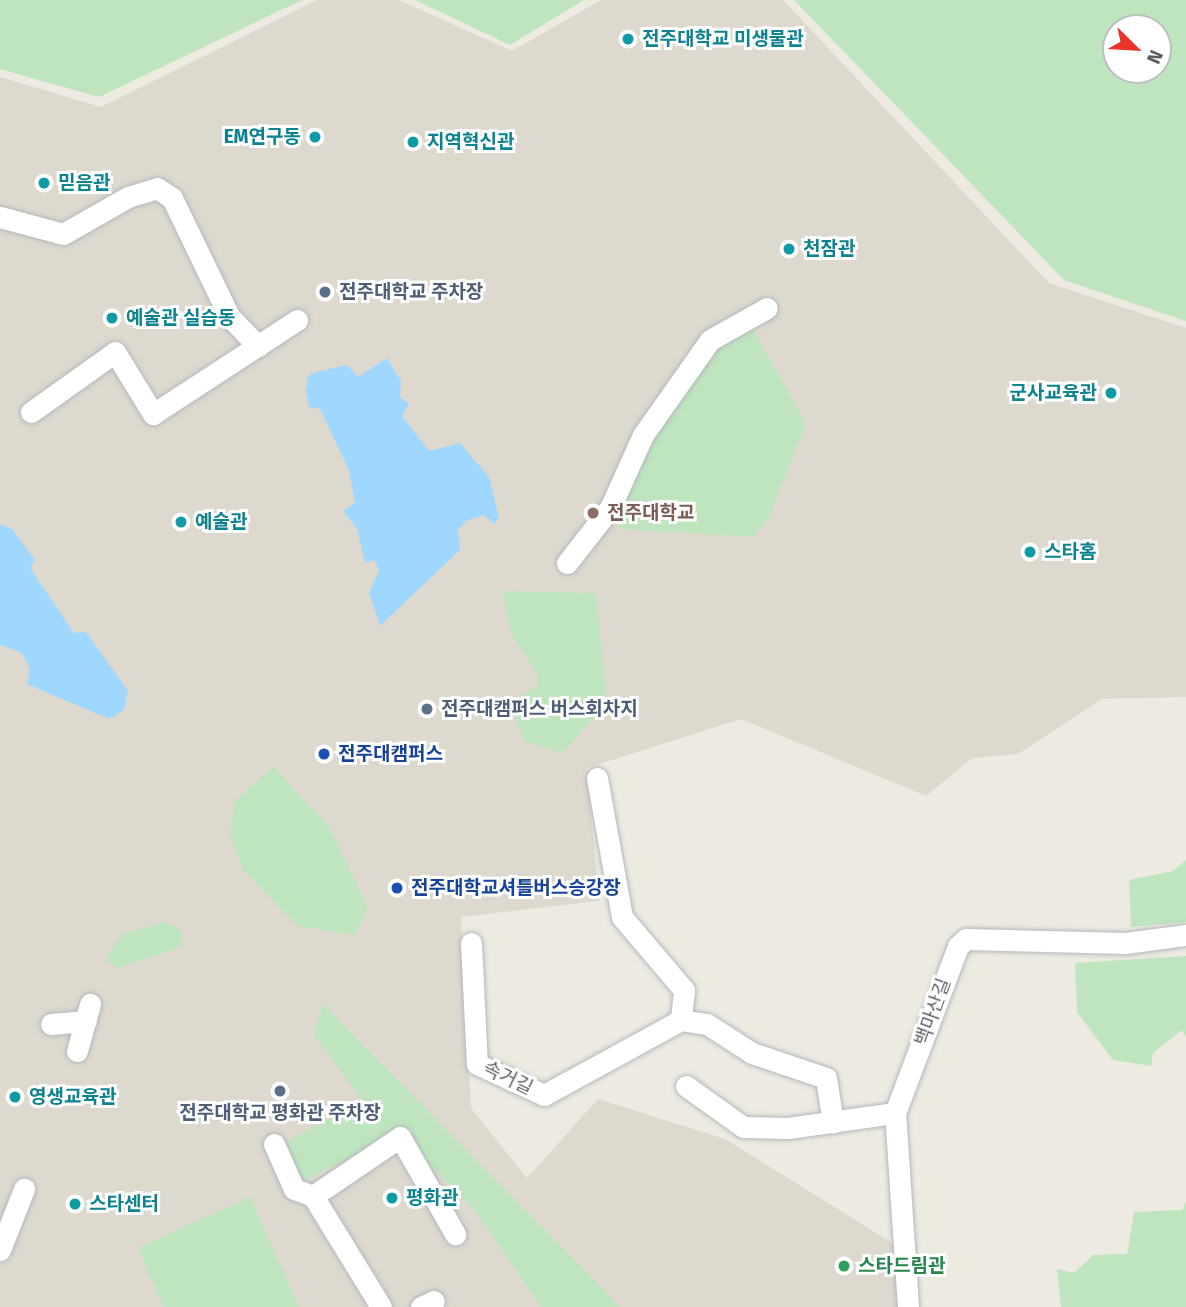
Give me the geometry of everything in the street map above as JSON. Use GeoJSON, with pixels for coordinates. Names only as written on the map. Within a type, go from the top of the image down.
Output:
{"type":"FeatureCollection","features":[{"type":"Feature","properties":{"kind":"street"},"geometry":{"type":"LineString","coordinates":[[0,217],[63,234],[128,197],[157,188],[172,198],[229,316],[258,346]]}},
{"type":"Feature","properties":{"kind":"street"},"geometry":{"type":"LineString","coordinates":[[567,563],[610,508],[643,435],[710,340],[767,308]]}},
{"type":"Feature","properties":{"kind":"street"},"geometry":{"type":"LineString","coordinates":[[31,412],[115,352],[153,414],[297,320]]}},
{"type":"Feature","properties":{"kind":"street"},"geometry":{"type":"LineString","coordinates":[[597,778],[622,917],[684,990],[681,1020],[708,1024],[752,1053],[826,1078],[834,1122]]}},
{"type":"Feature","properties":{"kind":"street","name":"백마산길"},"geometry":{"type":"LineString","coordinates":[[908,1307],[895,1113],[953,956],[966,939],[1125,943],[1186,935]]}},
{"type":"Feature","properties":{"kind":"street","name":"속거길"},"geometry":{"type":"LineString","coordinates":[[471,943],[477,1064],[544,1095],[681,1020]]}},
{"type":"Feature","properties":{"kind":"street"},"geometry":{"type":"LineString","coordinates":[[51,1024],[88,1012],[77,1051]]}},
{"type":"Feature","properties":{"kind":"street"},"geometry":{"type":"LineString","coordinates":[[687,1086],[743,1127],[834,1122],[895,1113]]}},
{"type":"Feature","properties":{"kind":"street"},"geometry":{"type":"LineString","coordinates":[[313,1196],[400,1137],[455,1234]]}},
{"type":"Feature","properties":{"kind":"street"},"geometry":{"type":"LineString","coordinates":[[274,1144],[294,1189],[313,1196],[381,1307]]}},
{"type":"Feature","properties":{"kind":"street"},"geometry":{"type":"LineString","coordinates":[[0,1251],[24,1189]]}},
{"type":"Feature","properties":{"kind":"shaded area","name":"전주대학교"},"geometry":{"type":"Polygon","coordinates":[[[317,0],[399,0],[512,51],[601,0],[783,0],[1049,283],[1186,328],[1186,697],[1102,699],[1018,754],[972,758],[926,796],[741,719],[587,768],[599,901],[461,917],[471,1108],[527,1178],[598,1099],[725,1139],[894,1244],[899,1307],[0,1307],[0,77],[101,107],[317,0]]]}},
{"type":"Feature","properties":{"kind":"green space"},"geometry":{"type":"Polygon","coordinates":[[[0,0],[302,0],[99,97],[0,69],[0,0]]]}},
{"type":"Feature","properties":{"kind":"green space"},"geometry":{"type":"Polygon","coordinates":[[[415,0],[584,0],[510,45],[415,0]]]}},
{"type":"Feature","properties":{"kind":"green space"},"geometry":{"type":"Polygon","coordinates":[[[794,0],[1186,0],[1186,321],[1064,280],[794,0]]]}},
{"type":"Feature","properties":{"kind":"green space"},"geometry":{"type":"Polygon","coordinates":[[[749,322],[806,424],[769,517],[753,537],[618,529],[644,448],[715,342],[749,322]]]}},
{"type":"Feature","properties":{"kind":"green space"},"geometry":{"type":"Polygon","coordinates":[[[502,591],[596,593],[607,703],[562,753],[524,741],[511,703],[537,686],[538,676],[512,636],[502,591]]]}},
{"type":"Feature","properties":{"kind":"green space"},"geometry":{"type":"Polygon","coordinates":[[[273,767],[328,825],[368,907],[356,935],[297,926],[243,869],[230,835],[234,802],[273,767]]]}},
{"type":"Feature","properties":{"kind":"green space"},"geometry":{"type":"Polygon","coordinates":[[[1186,860],[1186,922],[1131,927],[1129,880],[1173,871],[1186,860]]]}},
{"type":"Feature","properties":{"kind":"green space"},"geometry":{"type":"Polygon","coordinates":[[[165,922],[183,932],[181,947],[118,968],[106,960],[122,934],[165,922]]]}},
{"type":"Feature","properties":{"kind":"green space"},"geometry":{"type":"Polygon","coordinates":[[[1186,956],[1186,1037],[1182,1030],[1153,1053],[1151,1066],[1113,1060],[1077,1012],[1075,963],[1186,956]]]}},
{"type":"Feature","properties":{"kind":"green space"},"geometry":{"type":"Polygon","coordinates":[[[323,1004],[620,1307],[541,1307],[476,1212],[399,1133],[296,1184],[280,1145],[363,1101],[314,1035],[323,1004]]]}},
{"type":"Feature","properties":{"kind":"green space"},"geometry":{"type":"Polygon","coordinates":[[[250,1197],[299,1307],[164,1307],[138,1248],[250,1197]]]}},
{"type":"Feature","properties":{"kind":"green space"},"geometry":{"type":"Polygon","coordinates":[[[1186,1202],[1186,1307],[1061,1307],[1057,1269],[1074,1273],[1093,1255],[1127,1254],[1134,1212],[1182,1210],[1186,1202]]]}},
{"type":"Feature","properties":{"kind":"water"},"geometry":{"type":"Polygon","coordinates":[[[387,358],[401,381],[400,397],[409,404],[402,416],[429,451],[460,443],[489,477],[499,518],[494,524],[484,515],[466,521],[458,530],[460,550],[380,626],[369,593],[379,570],[374,560],[365,563],[357,529],[343,511],[355,503],[349,470],[320,409],[309,407],[306,391],[308,376],[316,372],[347,365],[358,377],[387,358]]]}},
{"type":"Feature","properties":{"kind":"water"},"geometry":{"type":"Polygon","coordinates":[[[0,524],[12,529],[35,560],[30,568],[74,633],[86,632],[128,691],[124,710],[109,719],[27,684],[30,669],[22,653],[0,645],[0,524]]]}},
{"type":"Feature","properties":{"kind":"place","name":"전주대학교 미생물관"},"geometry":{"type":"Point","coordinates":[628,39]}},
{"type":"Feature","properties":{"kind":"place","name":"EM연구동"},"geometry":{"type":"Point","coordinates":[315,137]}},
{"type":"Feature","properties":{"kind":"place","name":"지역혁신관"},"geometry":{"type":"Point","coordinates":[413,142]}},
{"type":"Feature","properties":{"kind":"place","name":"믿음관"},"geometry":{"type":"Point","coordinates":[44,183]}},
{"type":"Feature","properties":{"kind":"place","name":"천잠관"},"geometry":{"type":"Point","coordinates":[789,249]}},
{"type":"Feature","properties":{"kind":"place","name":"전주대학교 주차장"},"geometry":{"type":"Point","coordinates":[325,292]}},
{"type":"Feature","properties":{"kind":"place","name":"예술관 실습동"},"geometry":{"type":"Point","coordinates":[112,318]}},
{"type":"Feature","properties":{"kind":"place","name":"군사교육관"},"geometry":{"type":"Point","coordinates":[1111,393]}},
{"type":"Feature","properties":{"kind":"place","name":"전주대학교"},"geometry":{"type":"Point","coordinates":[593,513]}},
{"type":"Feature","properties":{"kind":"place","name":"예술관"},"geometry":{"type":"Point","coordinates":[181,522]}},
{"type":"Feature","properties":{"kind":"place","name":"스타홈"},"geometry":{"type":"Point","coordinates":[1030,552]}},
{"type":"Feature","properties":{"kind":"place","name":"전주대캠퍼스 버스회차지"},"geometry":{"type":"Point","coordinates":[427,709]}},
{"type":"Feature","properties":{"kind":"place","name":"전주대캠퍼스"},"geometry":{"type":"Point","coordinates":[324,754]}},
{"type":"Feature","properties":{"kind":"place","name":"전주대학교셔틀버스승강장"},"geometry":{"type":"Point","coordinates":[397,888]}},
{"type":"Feature","properties":{"kind":"place","name":"전주대학교 평화관 주차장"},"geometry":{"type":"Point","coordinates":[280,1091]}},
{"type":"Feature","properties":{"kind":"place","name":"영생교육관"},"geometry":{"type":"Point","coordinates":[15,1097]}},
{"type":"Feature","properties":{"kind":"place","name":"평화관"},"geometry":{"type":"Point","coordinates":[392,1198]}},
{"type":"Feature","properties":{"kind":"place","name":"스타센터"},"geometry":{"type":"Point","coordinates":[75,1204]}},
{"type":"Feature","properties":{"kind":"place","name":"스타드림관"},"geometry":{"type":"Point","coordinates":[844,1266]}}]}
